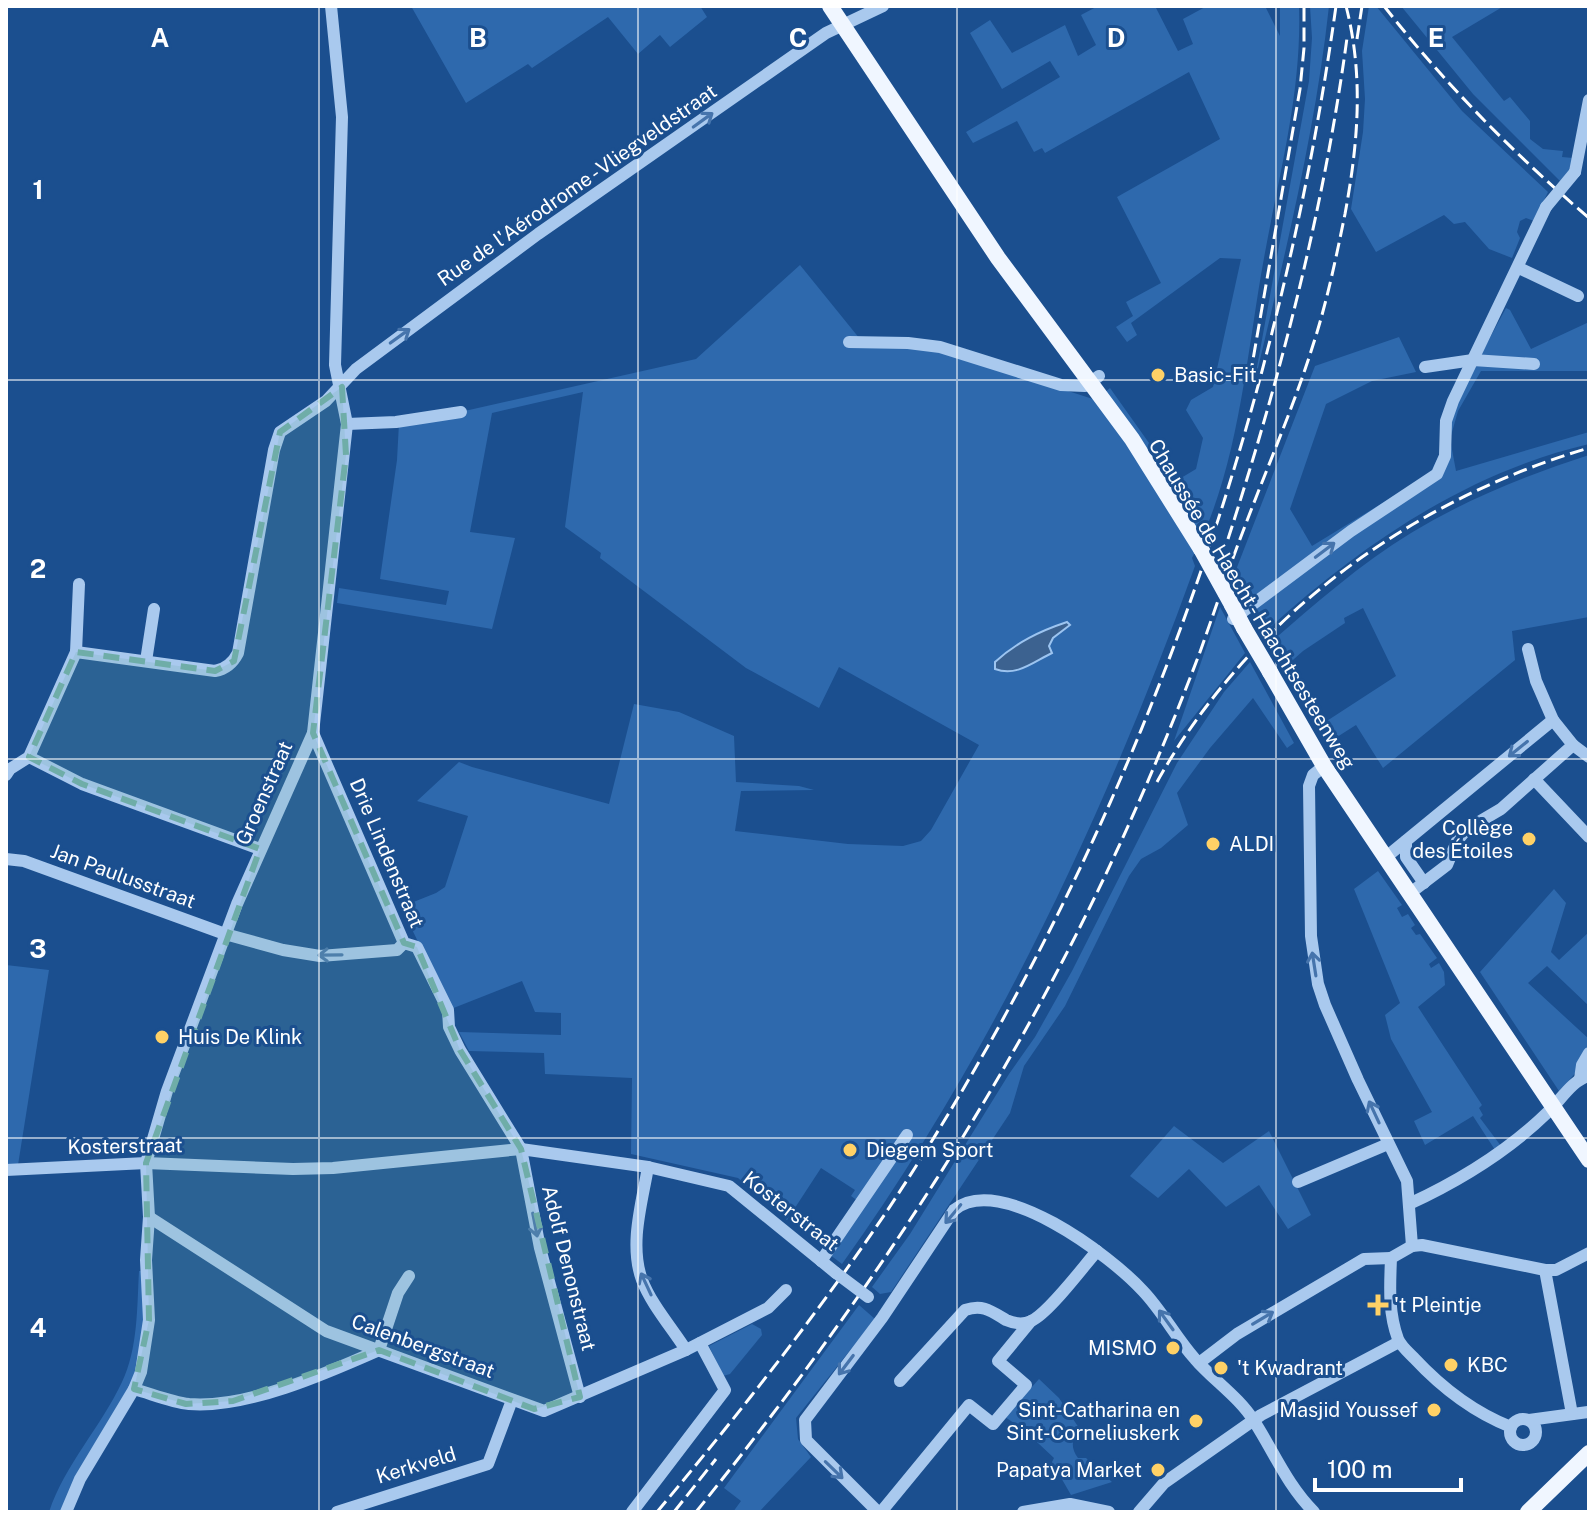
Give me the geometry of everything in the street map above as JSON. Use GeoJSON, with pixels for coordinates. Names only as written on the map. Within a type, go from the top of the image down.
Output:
{"type":"FeatureCollection","features":[{"type":"Feature","properties":{"kind":"main road","name":"Chaussée de Haecht - Haachtsesteenweg"},"geometry":{"type":"LineString","coordinates":[[830,6],[998,258],[1095,379],[1240,614],[1324,766],[1589,1160]]}},
{"type":"Feature","properties":{"kind":"main road"},"geometry":{"type":"LineString","coordinates":[[1528,1512],[1589,1453]]}},
{"type":"Feature","properties":{"kind":"main road"},"geometry":{"type":"LineString","coordinates":[[1542,1512],[1589,1467]]}},
{"type":"Feature","properties":{"kind":"street","name":"Groenstraat"},"geometry":{"type":"LineString","coordinates":[[66,1512],[80,1479],[141,1372],[149,1331],[146,1163],[167,1091],[225,934],[313,733],[347,424],[342,387],[335,365],[342,117],[331,6]]}},
{"type":"Feature","properties":{"kind":"street","name":"Rue de l'Aérodrome - Vliegveldstraat"},"geometry":{"type":"LineString","coordinates":[[146,661],[215,671],[234,661],[280,432],[326,401],[356,369],[538,234],[843,24],[883,6]]}},
{"type":"Feature","properties":{"kind":"street"},"geometry":{"type":"LineString","coordinates":[[1240,614],[1351,531],[1437,474],[1445,456],[1446,421],[1473,360],[1546,207],[1580,171],[1581,142],[1589,100]]}},
{"type":"Feature","properties":{"kind":"street"},"geometry":{"type":"LineString","coordinates":[[1581,142],[1589,154]]}},
{"type":"Feature","properties":{"kind":"street"},"geometry":{"type":"LineString","coordinates":[[1519,268],[1578,296]]}},
{"type":"Feature","properties":{"kind":"street"},"geometry":{"type":"LineString","coordinates":[[849,342],[940,347],[1061,385],[1085,386],[1095,379]]}},
{"type":"Feature","properties":{"kind":"street"},"geometry":{"type":"LineString","coordinates":[[1425,367],[1473,360],[1534,364]]}},
{"type":"Feature","properties":{"kind":"street"},"geometry":{"type":"LineString","coordinates":[[347,424],[396,422],[461,412]]}},
{"type":"Feature","properties":{"kind":"street"},"geometry":{"type":"LineString","coordinates":[[6,775],[29,757],[76,652],[79,584]]}},
{"type":"Feature","properties":{"kind":"street"},"geometry":{"type":"LineString","coordinates":[[76,652],[146,661],[154,609]]}},
{"type":"Feature","properties":{"kind":"street"},"geometry":{"type":"LineString","coordinates":[[1528,649],[1536,681],[1553,720],[1573,745],[1589,757]]}},
{"type":"Feature","properties":{"kind":"street"},"geometry":{"type":"LineString","coordinates":[[1385,858],[1553,720]]}},
{"type":"Feature","properties":{"kind":"street","name":"Drie Lindenstraat"},"geometry":{"type":"LineString","coordinates":[[313,733],[404,943],[417,947],[448,1010],[449,1027],[460,1050],[521,1149]]}},
{"type":"Feature","properties":{"kind":"street"},"geometry":{"type":"LineString","coordinates":[[1409,894],[1447,865],[1457,841],[1467,829],[1501,809],[1573,745]]}},
{"type":"Feature","properties":{"kind":"street"},"geometry":{"type":"LineString","coordinates":[[29,757],[82,784],[260,849]]}},
{"type":"Feature","properties":{"kind":"street"},"geometry":{"type":"LineString","coordinates":[[1324,766],[1313,775],[1309,786],[1311,936],[1318,984],[1407,1181],[1412,1246]]}},
{"type":"Feature","properties":{"kind":"street"},"geometry":{"type":"LineString","coordinates":[[1534,779],[1589,837]]}},
{"type":"Feature","properties":{"kind":"street"},"geometry":{"type":"LineString","coordinates":[[1406,841],[1406,857],[1424,883]]}},
{"type":"Feature","properties":{"kind":"street","name":"Jan Paulusstraat"},"geometry":{"type":"LineString","coordinates":[[6,859],[24,861],[225,934],[283,950],[320,956],[397,950],[404,943]]}},
{"type":"Feature","properties":{"kind":"street"},"geometry":{"type":"LineString","coordinates":[[1409,1204],[1488,1162],[1585,1078],[1582,1065],[1589,1053]]}},
{"type":"Feature","properties":{"kind":"street"},"geometry":{"type":"LineString","coordinates":[[821,1261],[907,1135]]}},
{"type":"Feature","properties":{"kind":"street"},"geometry":{"type":"LineString","coordinates":[[1298,1182],[1388,1144]]}},
{"type":"Feature","properties":{"kind":"street","name":"Kosterstraat"},"geometry":{"type":"LineString","coordinates":[[6,1170],[146,1163],[293,1169],[521,1149],[648,1167],[729,1186],[887,1310]]}},
{"type":"Feature","properties":{"kind":"street","name":"Adolf Denonstraat"},"geometry":{"type":"LineString","coordinates":[[521,1149],[540,1248],[580,1397]]}},
{"type":"Feature","properties":{"kind":"street"},"geometry":{"type":"LineString","coordinates":[[648,1167],[636,1240],[637,1261],[643,1282],[686,1350]]}},
{"type":"Feature","properties":{"kind":"street"},"geometry":{"type":"LineString","coordinates":[[1097,1251],[998,1361],[1026,1385],[993,1424],[969,1405],[880,1512],[806,1440],[805,1420],[887,1310],[954,1210],[964,1203],[983,1201],[1022,1207],[1052,1221],[1097,1251],[1144,1292],[1199,1363],[1254,1421],[1292,1488],[1314,1512]]}},
{"type":"Feature","properties":{"kind":"street","name":"Calenbergstraat"},"geometry":{"type":"LineString","coordinates":[[149,1217],[326,1331],[544,1411],[686,1350],[768,1308],[786,1290]]}},
{"type":"Feature","properties":{"kind":"street"},"geometry":{"type":"LineString","coordinates":[[1199,1363],[1237,1334],[1364,1259],[1391,1258],[1412,1246],[1422,1245],[1556,1270],[1589,1253]]}},
{"type":"Feature","properties":{"kind":"street"},"geometry":{"type":"LineString","coordinates":[[1391,1258],[1389,1303],[1399,1342],[1429,1375],[1461,1400],[1488,1418],[1511,1427]]}},
{"type":"Feature","properties":{"kind":"street"},"geometry":{"type":"LineString","coordinates":[[1545,1270],[1572,1414]]}},
{"type":"Feature","properties":{"kind":"street"},"geometry":{"type":"LineString","coordinates":[[134,1389],[186,1404],[233,1401],[327,1373],[379,1350],[398,1293],[409,1276]]}},
{"type":"Feature","properties":{"kind":"street"},"geometry":{"type":"LineString","coordinates":[[900,1381],[965,1310],[976,1306],[991,1310],[1010,1322],[1031,1321]]}},
{"type":"Feature","properties":{"kind":"street"},"geometry":{"type":"LineString","coordinates":[[1139,1512],[1164,1483],[1270,1409],[1399,1342]]}},
{"type":"Feature","properties":{"kind":"street"},"geometry":{"type":"LineString","coordinates":[[632,1512],[725,1390],[700,1343]]}},
{"type":"Feature","properties":{"kind":"street","name":"Kerkveld"},"geometry":{"type":"LineString","coordinates":[[337,1512],[488,1464],[512,1400]]}},
{"type":"Feature","properties":{"kind":"street"},"geometry":{"type":"LineString","coordinates":[[1529,1420],[1536,1434],[1527,1444],[1514,1441],[1510,1435],[1511,1427],[1520,1419],[1588,1412]]}},
{"type":"Feature","properties":{"kind":"street"},"geometry":{"type":"LineString","coordinates":[[1023,1512],[1070,1504],[1109,1512]]}},
{"type":"Feature","properties":{"kind":"highlighted area"},"geometry":{"type":"Polygon","coordinates":[[[342,387],[346,455],[313,733],[404,943],[417,947],[460,1050],[521,1149],[580,1397],[534,1409],[379,1350],[233,1401],[186,1404],[134,1389],[149,1320],[146,1163],[260,849],[82,784],[29,757],[76,652],[215,671],[234,661],[280,432],[342,387]]]}},
{"type":"Feature","properties":{"kind":"shaded area"},"geometry":{"type":"Polygon","coordinates":[[[411,6],[700,6],[707,17],[670,47],[660,35],[638,54],[608,17],[532,68],[528,64],[466,103],[411,6]]]}},
{"type":"Feature","properties":{"kind":"shaded area"},"geometry":{"type":"Polygon","coordinates":[[[1098,6],[1155,6],[1178,51],[1193,44],[1183,19],[1207,6],[1265,6],[1280,36],[1280,6],[1299,6],[1293,101],[1239,412],[1221,488],[1192,558],[1195,566],[1161,658],[1085,839],[997,1014],[949,1099],[842,1264],[825,1251],[858,1201],[851,1196],[855,1190],[821,1168],[787,1220],[738,1178],[631,1154],[632,1078],[545,1074],[544,1053],[469,1051],[459,1032],[561,1035],[561,1013],[535,1012],[522,981],[451,1009],[401,907],[445,887],[468,816],[417,801],[459,762],[609,804],[634,704],[679,712],[734,736],[736,782],[799,786],[814,790],[741,791],[735,831],[848,844],[903,846],[921,841],[931,830],[979,745],[839,667],[819,708],[746,668],[600,558],[601,553],[565,527],[583,392],[492,413],[470,532],[515,538],[492,629],[337,603],[339,588],[446,605],[449,591],[380,579],[397,460],[399,423],[696,359],[800,265],[864,344],[940,350],[1096,400],[1110,388],[1176,481],[1196,469],[1203,438],[1186,410],[1191,400],[1213,387],[1241,259],[1220,258],[1131,323],[1137,335],[1127,342],[1116,327],[1133,316],[1126,302],[1161,283],[1117,197],[1220,139],[1189,72],[1045,153],[1042,148],[1034,152],[1017,121],[973,143],[966,132],[1060,77],[1050,61],[1002,89],[970,33],[990,20],[1012,53],[1065,25],[1078,56],[1096,45],[1081,15],[1098,6]]]}},
{"type":"Feature","properties":{"kind":"shaded area"},"geometry":{"type":"Polygon","coordinates":[[[1310,6],[1329,6],[1323,54],[1297,198],[1253,389],[1309,81],[1312,38],[1310,6]]]}},
{"type":"Feature","properties":{"kind":"shaded area"},"geometry":{"type":"Polygon","coordinates":[[[1369,6],[1376,6],[1462,111],[1548,192],[1534,221],[1526,218],[1520,221],[1517,232],[1520,238],[1512,258],[1489,249],[1465,222],[1454,224],[1444,215],[1376,252],[1351,209],[1363,132],[1365,99],[1362,51],[1369,6]]]}},
{"type":"Feature","properties":{"kind":"shaded area"},"geometry":{"type":"Polygon","coordinates":[[[1401,6],[1504,6],[1452,37],[1504,101],[1510,97],[1530,121],[1530,139],[1543,149],[1563,151],[1562,157],[1573,158],[1571,169],[1560,181],[1473,94],[1401,6]]]}},
{"type":"Feature","properties":{"kind":"shaded area"},"geometry":{"type":"Polygon","coordinates":[[[1506,308],[1531,349],[1589,322],[1589,371],[1481,371],[1458,411],[1450,439],[1456,471],[1589,432],[1589,444],[1499,474],[1415,517],[1337,571],[1265,632],[1234,575],[1315,366],[1399,337],[1416,372],[1372,381],[1326,404],[1290,509],[1312,546],[1430,474],[1439,455],[1443,415],[1459,395],[1506,308]]]}},
{"type":"Feature","properties":{"kind":"shaded area"},"geometry":{"type":"Polygon","coordinates":[[[1589,455],[1589,617],[1512,631],[1515,660],[1383,768],[1356,725],[1326,744],[1316,728],[1396,676],[1363,608],[1344,618],[1345,623],[1285,667],[1271,642],[1356,571],[1411,533],[1498,489],[1589,455]]]}},
{"type":"Feature","properties":{"kind":"shaded area"},"geometry":{"type":"Polygon","coordinates":[[[1220,607],[1245,653],[1174,741],[1220,607]]]}},
{"type":"Feature","properties":{"kind":"shaded area"},"geometry":{"type":"Polygon","coordinates":[[[1067,622],[1070,625],[1053,638],[1049,646],[1052,653],[1018,670],[995,669],[995,662],[1020,643],[1067,622]]]}},
{"type":"Feature","properties":{"kind":"shaded area"},"geometry":{"type":"Polygon","coordinates":[[[1250,662],[1294,743],[1287,748],[1253,698],[1210,748],[1177,793],[1188,825],[1161,848],[1141,859],[1129,876],[1065,1006],[1024,1066],[1010,1113],[891,1292],[880,1294],[872,1287],[910,1234],[1035,1037],[1072,971],[1177,763],[1224,692],[1250,662]]]}},
{"type":"Feature","properties":{"kind":"shaded area"},"geometry":{"type":"Polygon","coordinates":[[[1378,871],[1402,905],[1397,908],[1402,917],[1408,914],[1415,925],[1411,928],[1416,935],[1420,934],[1437,958],[1429,964],[1431,968],[1439,963],[1444,972],[1445,985],[1418,1007],[1482,1105],[1479,1108],[1483,1115],[1480,1118],[1501,1146],[1495,1150],[1473,1116],[1425,1145],[1414,1121],[1432,1112],[1391,1039],[1385,1015],[1400,1003],[1354,889],[1378,871]]]}},
{"type":"Feature","properties":{"kind":"shaded area"},"geometry":{"type":"Polygon","coordinates":[[[1554,889],[1566,903],[1551,952],[1559,960],[1589,932],[1589,1006],[1547,966],[1528,983],[1589,1039],[1583,1061],[1559,1091],[1480,972],[1554,889]]]}},
{"type":"Feature","properties":{"kind":"shaded area"},"geometry":{"type":"Polygon","coordinates":[[[6,965],[49,970],[18,1165],[6,1166],[6,965]]]}},
{"type":"Feature","properties":{"kind":"shaded area"},"geometry":{"type":"Polygon","coordinates":[[[1174,1126],[1223,1163],[1269,1131],[1311,1215],[1288,1229],[1259,1185],[1226,1207],[1189,1169],[1158,1198],[1130,1176],[1174,1126]]]}},
{"type":"Feature","properties":{"kind":"shaded area"},"geometry":{"type":"Polygon","coordinates":[[[139,1271],[143,1271],[145,1339],[131,1385],[60,1512],[49,1512],[64,1478],[113,1399],[127,1369],[136,1328],[139,1271]]]}},
{"type":"Feature","properties":{"kind":"shaded area"},"geometry":{"type":"Polygon","coordinates":[[[859,1305],[875,1319],[796,1418],[798,1439],[811,1457],[759,1512],[733,1512],[741,1501],[724,1488],[859,1305]]]}},
{"type":"Feature","properties":{"kind":"shaded area"},"geometry":{"type":"Polygon","coordinates":[[[752,1324],[761,1329],[762,1335],[730,1374],[723,1376],[709,1346],[752,1324]]]}},
{"type":"Feature","properties":{"kind":"shaded area"},"geometry":{"type":"Polygon","coordinates":[[[1039,1379],[1059,1398],[1079,1428],[1073,1443],[1078,1458],[1086,1458],[1112,1482],[1071,1495],[1052,1462],[1054,1458],[1005,1417],[1039,1379]]]}},
{"type":"Feature","properties":{"kind":"railway"},"geometry":{"type":"LineString","coordinates":[[1250,377],[1300,89],[1304,6]]}},
{"type":"Feature","properties":{"kind":"railway"},"geometry":{"type":"LineString","coordinates":[[657,1512],[776,1364],[887,1211],[972,1073],[1050,931],[1118,784],[1179,634],[1231,480],[1274,324],[1309,166],[1336,6]]}},
{"type":"Feature","properties":{"kind":"railway"},"geometry":{"type":"LineString","coordinates":[[696,1512],[817,1355],[874,1274],[980,1108],[1076,935],[1151,774],[1298,390],[1327,296],[1345,214],[1356,136],[1357,84],[1346,6]]}},
{"type":"Feature","properties":{"kind":"railway"},"geometry":{"type":"LineString","coordinates":[[1357,39],[1362,6]]}},
{"type":"Feature","properties":{"kind":"railway"},"geometry":{"type":"LineString","coordinates":[[1384,6],[1481,117],[1589,218]]}},
{"type":"Feature","properties":{"kind":"railway"},"geometry":{"type":"LineString","coordinates":[[1228,539],[1266,415],[1299,291],[1326,165],[1347,38]]}},
{"type":"Feature","properties":{"kind":"railway"},"geometry":{"type":"LineString","coordinates":[[1157,782],[1194,723],[1238,668],[1287,618],[1340,573],[1398,533],[1459,499],[1523,471],[1589,448]]}},
{"type":"Feature","properties":{"kind":"railway"},"geometry":{"type":"LineString","coordinates":[[674,1512],[716,1459]]}},
{"type":"Feature","properties":{"kind":"place","name":"Basic-Fit"},"geometry":{"type":"Point","coordinates":[1158,375]}},
{"type":"Feature","properties":{"kind":"place","name":"Collège des Étoiles"},"geometry":{"type":"Point","coordinates":[1529,839]}},
{"type":"Feature","properties":{"kind":"place","name":"ALDI"},"geometry":{"type":"Point","coordinates":[1213,844]}},
{"type":"Feature","properties":{"kind":"place","name":"Huis De Klink"},"geometry":{"type":"Point","coordinates":[162,1037]}},
{"type":"Feature","properties":{"kind":"place","name":"Diegem Sport"},"geometry":{"type":"Point","coordinates":[850,1150]}},
{"type":"Feature","properties":{"kind":"place","name":"'t Pleintje"},"geometry":{"type":"Point","coordinates":[1378,1305]}},
{"type":"Feature","properties":{"kind":"place","name":"MISMO"},"geometry":{"type":"Point","coordinates":[1173,1348]}},
{"type":"Feature","properties":{"kind":"place","name":"KBC"},"geometry":{"type":"Point","coordinates":[1451,1365]}},
{"type":"Feature","properties":{"kind":"place","name":"'t Kwadrant"},"geometry":{"type":"Point","coordinates":[1221,1368]}},
{"type":"Feature","properties":{"kind":"place","name":"Masjid Youssef"},"geometry":{"type":"Point","coordinates":[1434,1410]}},
{"type":"Feature","properties":{"kind":"place","name":"Sint-Catharina en Sint-Corneliuskerk"},"geometry":{"type":"Point","coordinates":[1196,1421]}},
{"type":"Feature","properties":{"kind":"place","name":"Papatya Market"},"geometry":{"type":"Point","coordinates":[1158,1470]}}]}
